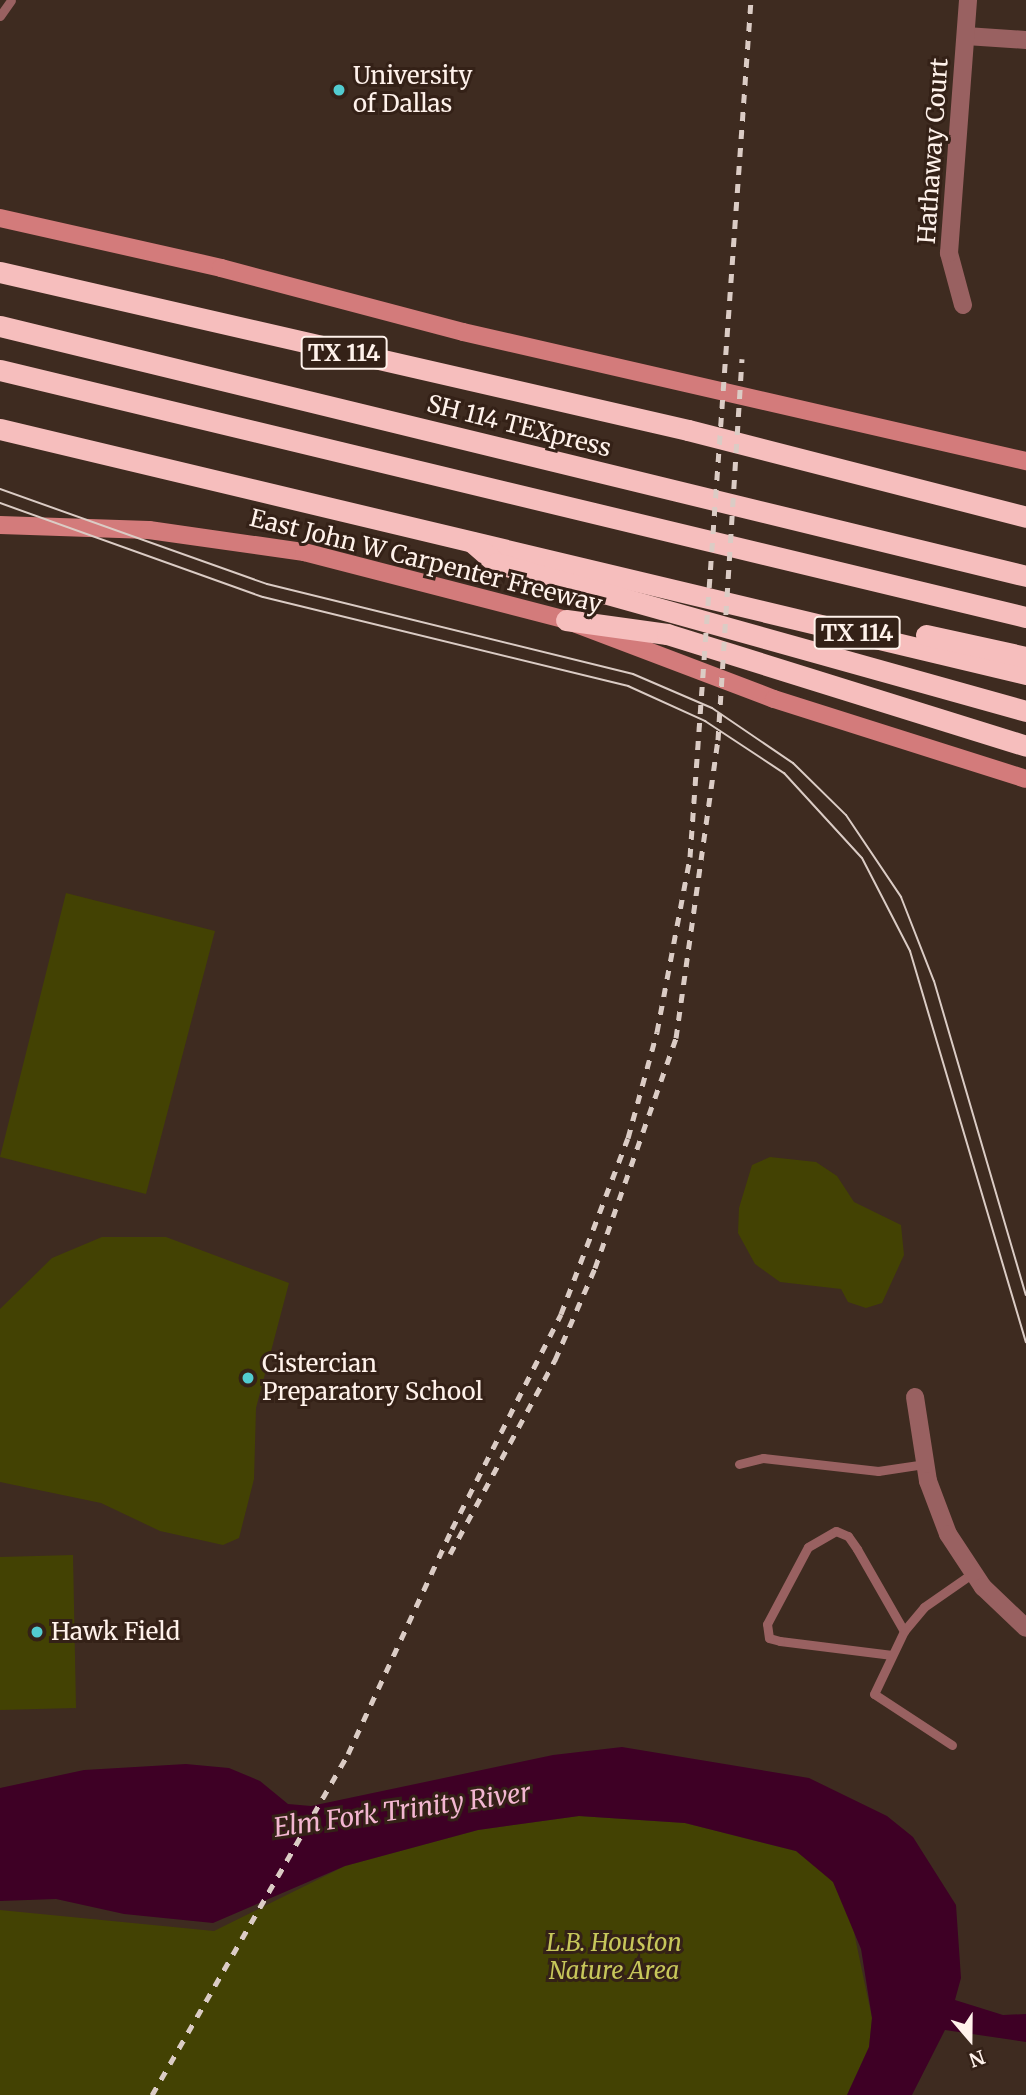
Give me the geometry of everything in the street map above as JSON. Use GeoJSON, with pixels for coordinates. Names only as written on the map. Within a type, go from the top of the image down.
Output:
{"type":"FeatureCollection","features":[{"type":"Feature","properties":{"kind":"highway","name":"TX 114"},"geometry":{"type":"LineString","coordinates":[[0,272],[688,430],[1025,516]]}},
{"type":"Feature","properties":{"kind":"highway","name":"SH 114 TEXpress"},"geometry":{"type":"LineString","coordinates":[[0,326],[1026,576]]}},
{"type":"Feature","properties":{"kind":"highway"},"geometry":{"type":"LineString","coordinates":[[0,370],[1026,617]]}},
{"type":"Feature","properties":{"kind":"highway","name":"East John W Carpenter Freeway"},"geometry":{"type":"LineString","coordinates":[[0,429],[1026,674]]}},
{"type":"Feature","properties":{"kind":"highway"},"geometry":{"type":"LineString","coordinates":[[471,541],[496,563],[1026,711]]}},
{"type":"Feature","properties":{"kind":"highway"},"geometry":{"type":"LineString","coordinates":[[687,593],[735,594],[1026,657]]}},
{"type":"Feature","properties":{"kind":"highway"},"geometry":{"type":"LineString","coordinates":[[566,620],[667,634],[1026,746]]}},
{"type":"Feature","properties":{"kind":"main road"},"geometry":{"type":"LineString","coordinates":[[0,218],[623,368],[1026,461]]}},
{"type":"Feature","properties":{"kind":"main road","name":"East John W Carpenter Freeway"},"geometry":{"type":"LineString","coordinates":[[0,525],[149,530],[228,538],[304,552],[566,620],[774,699],[1026,779]]}},
{"type":"Feature","properties":{"kind":"street","name":"Hathaway Court"},"geometry":{"type":"LineString","coordinates":[[963,304],[949,253],[968,0]]}},
{"type":"Feature","properties":{"kind":"street"},"geometry":{"type":"LineString","coordinates":[[965,36],[1026,40]]}},
{"type":"Feature","properties":{"kind":"street"},"geometry":{"type":"LineString","coordinates":[[915,1397],[925,1464],[948,1534],[974,1573],[1026,1628]]}},
{"type":"Feature","properties":{"kind":"lane"},"geometry":{"type":"LineString","coordinates":[[0,16],[11,0]]}},
{"type":"Feature","properties":{"kind":"lane"},"geometry":{"type":"LineString","coordinates":[[739,1464],[763,1458],[878,1471],[925,1464]]}},
{"type":"Feature","properties":{"kind":"lane"},"geometry":{"type":"LineString","coordinates":[[892,1655],[780,1641],[769,1638],[767,1624],[808,1547],[836,1531],[848,1536],[857,1549],[904,1631]]}},
{"type":"Feature","properties":{"kind":"lane"},"geometry":{"type":"LineString","coordinates":[[952,1745],[874,1694],[904,1631],[924,1607],[974,1573]]}},
{"type":"Feature","properties":{"kind":"green space"},"geometry":{"type":"Polygon","coordinates":[[[66,893],[215,931],[146,1194],[0,1157],[66,893]]]}},
{"type":"Feature","properties":{"kind":"green space"},"geometry":{"type":"Polygon","coordinates":[[[770,1157],[816,1162],[837,1176],[854,1202],[901,1225],[904,1255],[882,1303],[866,1308],[848,1302],[841,1289],[780,1282],[755,1264],[738,1233],[739,1208],[752,1165],[770,1157]]]}},
{"type":"Feature","properties":{"kind":"green space"},"geometry":{"type":"Polygon","coordinates":[[[102,1237],[166,1237],[289,1283],[256,1408],[254,1479],[239,1538],[223,1545],[160,1531],[101,1503],[0,1482],[0,1309],[52,1258],[102,1237]]]}},
{"type":"Feature","properties":{"kind":"green space","name":"Hawk Field"},"geometry":{"type":"Polygon","coordinates":[[[73,1555],[76,1708],[0,1710],[0,1557],[73,1555]]]}},
{"type":"Feature","properties":{"kind":"green space","name":"L.B. Houston Nature Area"},"geometry":{"type":"Polygon","coordinates":[[[579,1816],[685,1823],[796,1851],[816,1864],[833,1882],[851,1918],[872,2018],[869,2047],[847,2095],[0,2095],[0,1910],[214,1931],[345,1866],[478,1830],[579,1816]]]}},
{"type":"Feature","properties":{"kind":"water","name":"Elm Fork Trinity River"},"geometry":{"type":"Polygon","coordinates":[[[622,1747],[809,1778],[887,1816],[913,1837],[956,1905],[961,1978],[955,2000],[1003,2015],[1026,2014],[1026,2042],[945,2030],[912,2095],[847,2095],[869,2047],[872,2018],[861,1949],[833,1882],[796,1851],[685,1823],[579,1816],[478,1830],[345,1866],[213,1923],[124,1914],[56,1899],[0,1901],[0,1788],[84,1770],[186,1764],[229,1768],[260,1781],[288,1804],[311,1806],[553,1755],[622,1747]]]}},
{"type":"Feature","properties":{"kind":"tram line"},"geometry":{"type":"LineString","coordinates":[[0,489],[267,584],[633,674],[712,708],[793,763],[846,815],[901,897],[934,981],[1026,1295]]}},
{"type":"Feature","properties":{"kind":"tram line"},"geometry":{"type":"LineString","coordinates":[[0,503],[263,597],[628,686],[705,721],[784,773],[862,858],[910,951],[1026,1342]]}},
{"type":"Feature","properties":{"kind":"railway"},"geometry":{"type":"LineString","coordinates":[[152,2095],[348,1754],[452,1529],[561,1314],[628,1138],[657,1032],[690,857],[751,0]]}},
{"type":"Feature","properties":{"kind":"railway"},"geometry":{"type":"LineString","coordinates":[[450,1554],[555,1360],[595,1268],[676,1038],[718,740],[742,359]]}},
{"type":"Feature","properties":{"kind":"place","name":"University of Dallas"},"geometry":{"type":"Point","coordinates":[339,90]}},
{"type":"Feature","properties":{"kind":"place","name":"Cistercian Preparatory School"},"geometry":{"type":"Point","coordinates":[248,1378]}},
{"type":"Feature","properties":{"kind":"place","name":"Hawk Field"},"geometry":{"type":"Point","coordinates":[37,1632]}}]}
